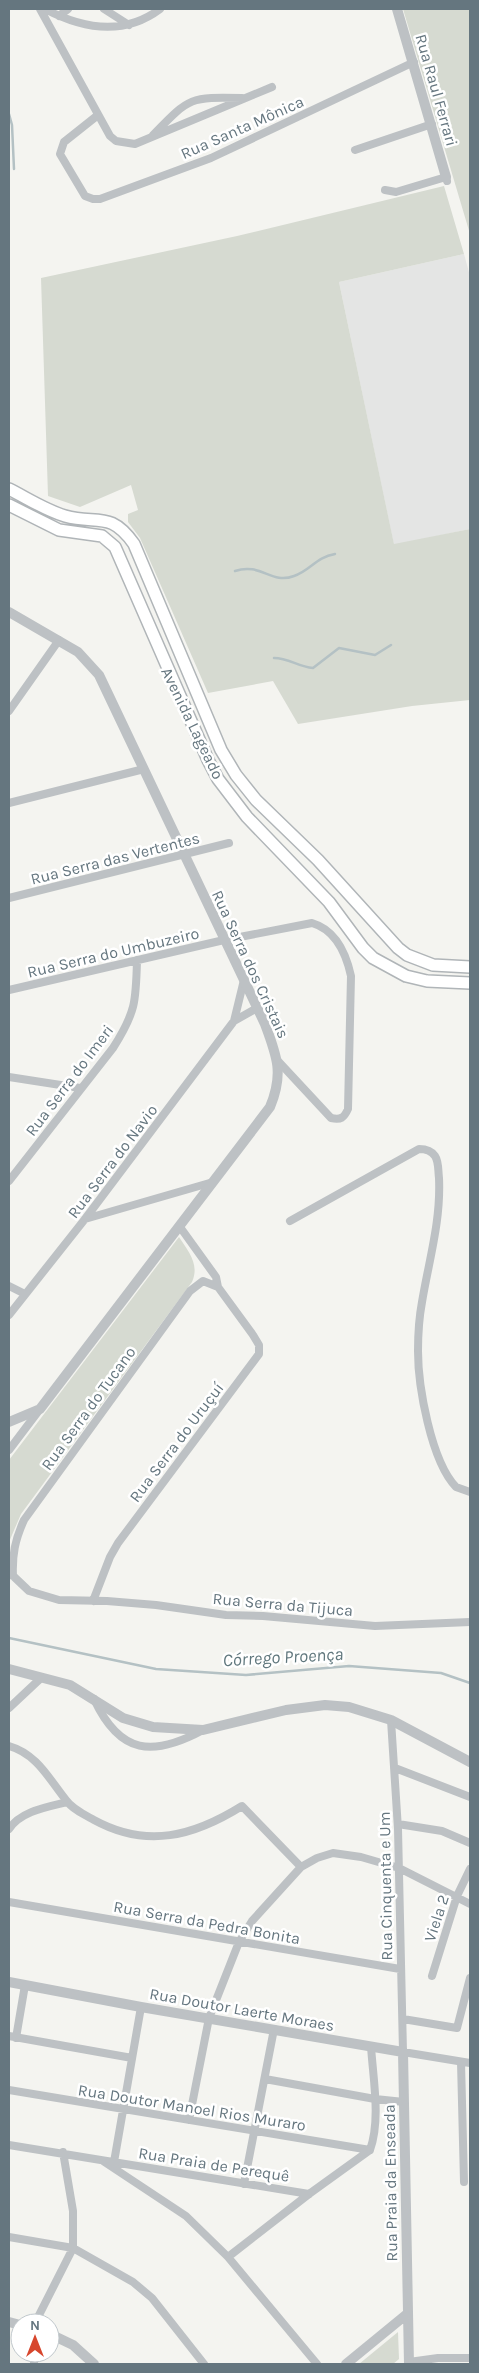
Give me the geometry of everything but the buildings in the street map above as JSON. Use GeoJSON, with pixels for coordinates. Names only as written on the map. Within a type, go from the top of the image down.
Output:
{"type":"FeatureCollection","features":[{"type":"Feature","properties":{"kind":"main road","name":"Avenida Lageado"},"geometry":{"type":"LineString","coordinates":[[9,489],[44,507],[67,516],[103,520],[113,524],[129,536],[221,750],[246,787],[406,954],[433,965],[470,967]]}},
{"type":"Feature","properties":{"kind":"main road"},"geometry":{"type":"LineString","coordinates":[[9,505],[35,519],[64,531],[102,536],[115,547],[129,536]]}},
{"type":"Feature","properties":{"kind":"main road","name":"Avenida Lageado"},"geometry":{"type":"LineString","coordinates":[[115,547],[208,760],[218,779],[247,817],[329,902],[363,948],[373,958],[406,976],[427,981],[470,983]]}},
{"type":"Feature","properties":{"kind":"street"},"geometry":{"type":"LineString","coordinates":[[40,9],[98,115],[110,136],[116,142],[135,144],[272,87]]}},
{"type":"Feature","properties":{"kind":"street"},"geometry":{"type":"LineString","coordinates":[[45,9],[59,16],[101,27],[129,25],[145,20],[160,9]]}},
{"type":"Feature","properties":{"kind":"street"},"geometry":{"type":"LineString","coordinates":[[59,16],[68,9]]}},
{"type":"Feature","properties":{"kind":"street"},"geometry":{"type":"LineString","coordinates":[[104,9],[129,25]]}},
{"type":"Feature","properties":{"kind":"street","name":"Rua Raul Ferrari"},"geometry":{"type":"LineString","coordinates":[[397,9],[447,179]]}},
{"type":"Feature","properties":{"kind":"street","name":"Rua Santa Mônica"},"geometry":{"type":"LineString","coordinates":[[98,115],[62,145],[60,154],[79,188],[85,196],[94,200],[211,158],[414,62]]}},
{"type":"Feature","properties":{"kind":"street"},"geometry":{"type":"LineString","coordinates":[[150,138],[187,103],[205,98],[247,98]]}},
{"type":"Feature","properties":{"kind":"street"},"geometry":{"type":"LineString","coordinates":[[356,150],[432,124]]}},
{"type":"Feature","properties":{"kind":"street"},"geometry":{"type":"LineString","coordinates":[[385,190],[396,192],[447,179]]}},
{"type":"Feature","properties":{"kind":"street","name":"Rua Serra dos Cristais"},"geometry":{"type":"LineString","coordinates":[[9,612],[78,652],[99,675],[257,1008],[278,1061],[279,1078],[270,1107],[216,1181],[40,1409]]}},
{"type":"Feature","properties":{"kind":"street"},"geometry":{"type":"LineString","coordinates":[[9,712],[59,640]]}},
{"type":"Feature","properties":{"kind":"street"},"geometry":{"type":"LineString","coordinates":[[9,803],[144,769]]}},
{"type":"Feature","properties":{"kind":"street","name":"Rua Serra das Vertentes"},"geometry":{"type":"LineString","coordinates":[[9,898],[229,844]]}},
{"type":"Feature","properties":{"kind":"street"},"geometry":{"type":"LineString","coordinates":[[224,940],[312,923],[320,925],[331,934],[347,958],[352,995],[348,1108],[345,1116],[339,1119],[331,1118],[278,1061]]}},
{"type":"Feature","properties":{"kind":"street","name":"Rua Serra do Umbuzeiro"},"geometry":{"type":"LineString","coordinates":[[9,990],[224,940]]}},
{"type":"Feature","properties":{"kind":"street","name":"Rua Serra do Imeri"},"geometry":{"type":"LineString","coordinates":[[9,1181],[113,1048],[133,1013],[136,998],[137,960]]}},
{"type":"Feature","properties":{"kind":"street","name":"Rua Serra do Navio"},"geometry":{"type":"LineString","coordinates":[[9,1314],[85,1219],[234,1021],[244,980]]}},
{"type":"Feature","properties":{"kind":"street","name":"Rua Serra do Navio"},"geometry":{"type":"LineString","coordinates":[[234,1021],[257,1008]]}},
{"type":"Feature","properties":{"kind":"street"},"geometry":{"type":"LineString","coordinates":[[9,1077],[80,1088]]}},
{"type":"Feature","properties":{"kind":"street"},"geometry":{"type":"LineString","coordinates":[[290,1221],[419,1149],[429,1150],[435,1156],[439,1178],[438,1215],[420,1316],[419,1372],[427,1418],[443,1464],[454,1484],[460,1489],[470,1492]]}},
{"type":"Feature","properties":{"kind":"street"},"geometry":{"type":"LineString","coordinates":[[85,1219],[216,1181]]}},
{"type":"Feature","properties":{"kind":"street","name":"Rua Serra do Uruçuí"},"geometry":{"type":"LineString","coordinates":[[94,1601],[110,1557],[118,1543],[259,1354],[259,1344],[218,1287],[216,1276],[180,1227]]}},
{"type":"Feature","properties":{"kind":"street","name":"Rua Serra do Tucano"},"geometry":{"type":"LineString","coordinates":[[11,1574],[15,1539],[24,1520],[190,1291],[203,1281],[218,1287]]}},
{"type":"Feature","properties":{"kind":"street"},"geometry":{"type":"LineString","coordinates":[[9,1286],[24,1294]]}},
{"type":"Feature","properties":{"kind":"street"},"geometry":{"type":"LineString","coordinates":[[9,1422],[40,1409]]}},
{"type":"Feature","properties":{"kind":"street"},"geometry":{"type":"LineString","coordinates":[[9,1450],[40,1409]]}},
{"type":"Feature","properties":{"kind":"street"},"geometry":{"type":"LineString","coordinates":[[11,1574],[29,1590],[50,1599],[94,1601]]}},
{"type":"Feature","properties":{"kind":"street","name":"Rua Serra da Tijuca"},"geometry":{"type":"LineString","coordinates":[[94,1601],[156,1605],[226,1615],[263,1616],[375,1626],[470,1622]]}},
{"type":"Feature","properties":{"kind":"street"},"geometry":{"type":"LineString","coordinates":[[9,1669],[70,1685],[123,1718],[138,1723],[152,1727],[204,1730]]}},
{"type":"Feature","properties":{"kind":"street"},"geometry":{"type":"LineString","coordinates":[[9,1708],[41,1678]]}},
{"type":"Feature","properties":{"kind":"street"},"geometry":{"type":"LineString","coordinates":[[93,1698],[100,1712],[118,1735],[134,1744],[161,1748],[178,1743],[204,1730],[286,1710],[325,1705],[349,1707],[391,1720],[470,1762]]}},
{"type":"Feature","properties":{"kind":"street","name":"Rua Cinquenta e Um"},"geometry":{"type":"LineString","coordinates":[[391,1720],[398,1824],[403,2052]]}},
{"type":"Feature","properties":{"kind":"street"},"geometry":{"type":"LineString","coordinates":[[9,1746],[22,1751],[33,1759],[49,1775],[67,1802],[104,1826],[132,1835],[164,1837],[201,1829],[242,1806],[301,1867]]}},
{"type":"Feature","properties":{"kind":"street"},"geometry":{"type":"LineString","coordinates":[[395,1768],[470,1797]]}},
{"type":"Feature","properties":{"kind":"street"},"geometry":{"type":"LineString","coordinates":[[9,1829],[14,1822],[24,1816],[67,1802]]}},
{"type":"Feature","properties":{"kind":"street"},"geometry":{"type":"LineString","coordinates":[[398,1824],[442,1831],[470,1843]]}},
{"type":"Feature","properties":{"kind":"street"},"geometry":{"type":"LineString","coordinates":[[189,2120],[208,2018],[239,1942],[252,1921],[301,1867],[317,1858],[333,1853],[360,1858],[399,1868],[470,1904]]}},
{"type":"Feature","properties":{"kind":"street","name":"Viela 2"},"geometry":{"type":"LineString","coordinates":[[432,1976],[457,1896],[470,1869]]}},
{"type":"Feature","properties":{"kind":"street","name":"Rua Serra da Pedra Bonita"},"geometry":{"type":"LineString","coordinates":[[9,1902],[400,1969]]}},
{"type":"Feature","properties":{"kind":"street"},"geometry":{"type":"LineString","coordinates":[[403,2019],[457,2028],[470,1978]]}},
{"type":"Feature","properties":{"kind":"street","name":"Rua Doutor Laerte Moraes"},"geometry":{"type":"LineString","coordinates":[[9,1982],[141,2007],[470,2063]]}},
{"type":"Feature","properties":{"kind":"street"},"geometry":{"type":"LineString","coordinates":[[25,1985],[13,2037],[132,2058]]}},
{"type":"Feature","properties":{"kind":"street"},"geometry":{"type":"LineString","coordinates":[[114,2162],[141,2007]]}},
{"type":"Feature","properties":{"kind":"street"},"geometry":{"type":"LineString","coordinates":[[244,2184],[256,2130],[274,2029]]}},
{"type":"Feature","properties":{"kind":"street"},"geometry":{"type":"LineString","coordinates":[[228,2257],[309,2194],[370,2150],[374,2139],[375,2099],[371,2046]]}},
{"type":"Feature","properties":{"kind":"street","name":"Rua Praia da Enseada"},"geometry":{"type":"LineString","coordinates":[[403,2052],[408,2363]]}},
{"type":"Feature","properties":{"kind":"street"},"geometry":{"type":"LineString","coordinates":[[461,2062],[464,2182]]}},
{"type":"Feature","properties":{"kind":"street"},"geometry":{"type":"LineString","coordinates":[[265,2079],[375,2099],[404,2102]]}},
{"type":"Feature","properties":{"kind":"street","name":"Rua Doutor Manoel Rios Muraro"},"geometry":{"type":"LineString","coordinates":[[9,2090],[370,2150]]}},
{"type":"Feature","properties":{"kind":"street","name":"Rua Praia de Perequê"},"geometry":{"type":"LineString","coordinates":[[9,2144],[309,2194]]}},
{"type":"Feature","properties":{"kind":"street"},"geometry":{"type":"LineString","coordinates":[[40,2313],[73,2248],[73,2211],[63,2152]]}},
{"type":"Feature","properties":{"kind":"street"},"geometry":{"type":"LineString","coordinates":[[100,2159],[186,2216],[228,2257],[317,2364]]}},
{"type":"Feature","properties":{"kind":"street"},"geometry":{"type":"LineString","coordinates":[[9,2237],[73,2248],[112,2268],[144,2291],[204,2364]]}},
{"type":"Feature","properties":{"kind":"street"},"geometry":{"type":"LineString","coordinates":[[346,2364],[407,2314]]}},
{"type":"Feature","properties":{"kind":"street"},"geometry":{"type":"LineString","coordinates":[[60,2339],[73,2345],[94,2364]]}},
{"type":"Feature","properties":{"kind":"street"},"geometry":{"type":"LineString","coordinates":[[408,2363],[470,2358]]}},
{"type":"Feature","properties":{"kind":"shaded area"},"geometry":{"type":"Polygon","coordinates":[[[403,9],[470,9],[470,234],[403,9]]]}},
{"type":"Feature","properties":{"kind":"shaded area"},"geometry":{"type":"Polygon","coordinates":[[[444,186],[464,254],[339,282],[394,544],[470,529],[470,700],[412,706],[298,724],[273,681],[208,693],[140,538],[128,522],[128,514],[138,510],[131,485],[80,507],[48,496],[41,278],[237,236],[444,186]]]}},
{"type":"Feature","properties":{"kind":"shaded area"},"geometry":{"type":"Polygon","coordinates":[[[464,254],[470,276],[470,529],[394,545],[339,282],[464,254]]]}},
{"type":"Feature","properties":{"kind":"shaded area"},"geometry":{"type":"Polygon","coordinates":[[[179,1237],[194,1264],[195,1269],[192,1282],[21,1514],[9,1542],[9,1460],[179,1237]]]}},
{"type":"Feature","properties":{"kind":"shaded area"},"geometry":{"type":"Polygon","coordinates":[[[398,2332],[399,2359],[393,2364],[359,2364],[398,2332]]]}},
{"type":"Feature","properties":{"kind":"waterway"},"geometry":{"type":"LineString","coordinates":[[9,114],[12,125],[14,169]]}},
{"type":"Feature","properties":{"kind":"waterway"},"geometry":{"type":"LineString","coordinates":[[235,571],[252,569],[279,578],[286,578],[300,574],[323,558],[335,554]]}},
{"type":"Feature","properties":{"kind":"waterway"},"geometry":{"type":"LineString","coordinates":[[274,658],[284,659],[313,668],[339,648],[375,655],[391,645]]}},
{"type":"Feature","properties":{"kind":"waterway","name":"Córrego Proença"},"geometry":{"type":"LineString","coordinates":[[9,1638],[156,1669],[246,1675],[349,1666],[441,1673],[470,1683]]}}]}
